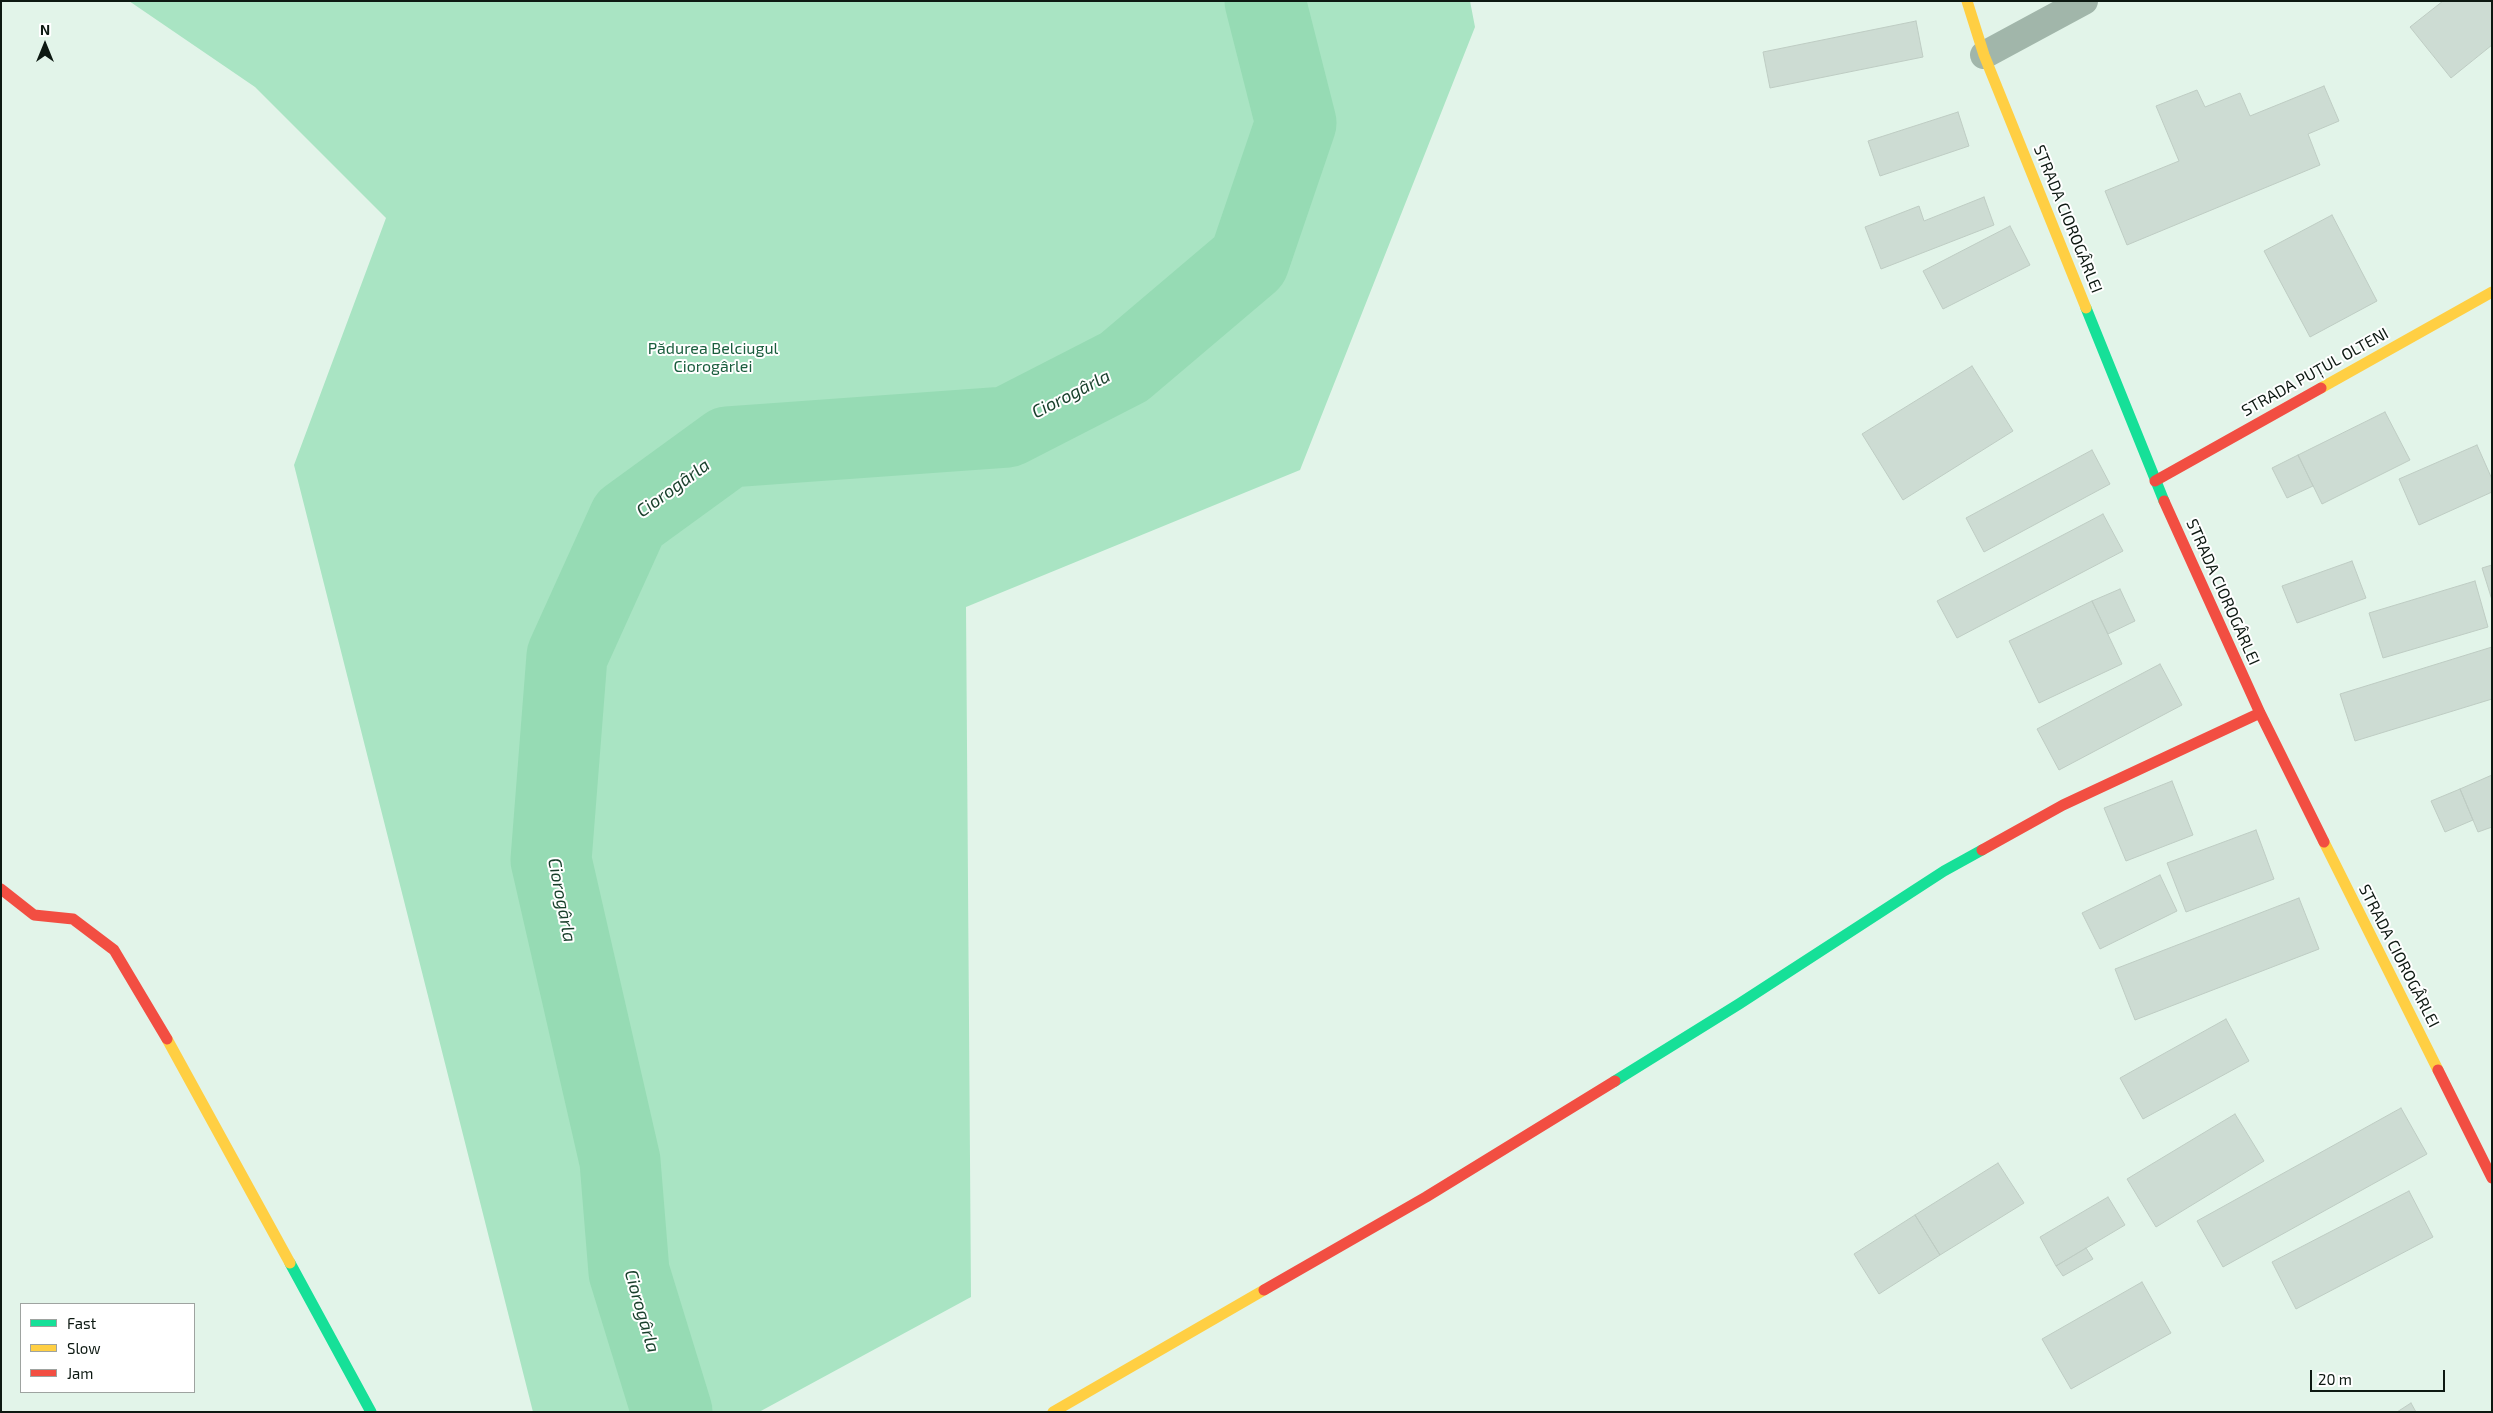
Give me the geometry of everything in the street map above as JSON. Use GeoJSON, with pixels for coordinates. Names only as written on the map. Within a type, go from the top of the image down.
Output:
{"type":"FeatureCollection","features":[{"type":"Feature","properties":{"kind":"street","name":"STRADA CIOROGÂRLEI"},"geometry":{"type":"LineString","coordinates":[[1967,1],[1984,55],[2155,481],[2260,713],[2492,1178]]}},
{"type":"Feature","properties":{"kind":"street"},"geometry":{"type":"LineString","coordinates":[[1984,55],[2084,1]]}},
{"type":"Feature","properties":{"kind":"street","name":"STRADA PUȚUL OLTENI"},"geometry":{"type":"LineString","coordinates":[[2155,481],[2492,292]]}},
{"type":"Feature","properties":{"kind":"street"},"geometry":{"type":"LineString","coordinates":[[1054,1412],[1426,1197],[1739,1004],[1944,872],[2063,805],[2260,713]]}},
{"type":"Feature","properties":{"kind":"street"},"geometry":{"type":"LineString","coordinates":[[1,890],[34,915],[74,919],[114,950],[148,1005],[371,1412]]}},
{"type":"Feature","properties":{"kind":"green space","name":"Pădurea Belciugul Ciorogârlei"},"geometry":{"type":"Polygon","coordinates":[[[129,1],[1470,1],[1475,27],[1300,470],[966,607],[971,1297],[759,1412],[533,1412],[294,465],[386,218],[255,87],[129,1]]]}},
{"type":"Feature","properties":{"kind":"building"},"geometry":{"type":"Polygon","coordinates":[[[2443,1],[2492,1],[2492,45],[2451,78],[2410,27],[2443,1]]]}},
{"type":"Feature","properties":{"kind":"building"},"geometry":{"type":"Polygon","coordinates":[[[1916,21],[1923,57],[1770,88],[1763,52],[1916,21]]]}},
{"type":"Feature","properties":{"kind":"building"},"geometry":{"type":"Polygon","coordinates":[[[2324,86],[2339,121],[2308,134],[2320,165],[2127,245],[2105,191],[2179,161],[2156,106],[2197,90],[2205,107],[2240,93],[2250,116],[2324,86]]]}},
{"type":"Feature","properties":{"kind":"building"},"geometry":{"type":"Polygon","coordinates":[[[1958,112],[1969,146],[1880,176],[1868,141],[1958,112]]]}},
{"type":"Feature","properties":{"kind":"building"},"geometry":{"type":"Polygon","coordinates":[[[1984,197],[1994,225],[1881,269],[1865,227],[1919,206],[1924,221],[1984,197]]]}},
{"type":"Feature","properties":{"kind":"building"},"geometry":{"type":"Polygon","coordinates":[[[2332,215],[2377,301],[2310,337],[2264,251],[2332,215]]]}},
{"type":"Feature","properties":{"kind":"building"},"geometry":{"type":"Polygon","coordinates":[[[2010,226],[2030,265],[1943,309],[1923,271],[2010,226]]]}},
{"type":"Feature","properties":{"kind":"building"},"geometry":{"type":"Polygon","coordinates":[[[1972,366],[2013,431],[1903,500],[1862,434],[1972,366]]]}},
{"type":"Feature","properties":{"kind":"building"},"geometry":{"type":"Polygon","coordinates":[[[2385,412],[2410,460],[2322,504],[2298,455],[2385,412]]]}},
{"type":"Feature","properties":{"kind":"building"},"geometry":{"type":"Polygon","coordinates":[[[2477,445],[2492,479],[2492,492],[2419,525],[2399,479],[2477,445]]]}},
{"type":"Feature","properties":{"kind":"building"},"geometry":{"type":"Polygon","coordinates":[[[2092,450],[2110,484],[1984,552],[1966,518],[2092,450]]]}},
{"type":"Feature","properties":{"kind":"building"},"geometry":{"type":"Polygon","coordinates":[[[2298,455],[2313,486],[2287,498],[2272,468],[2298,455]]]}},
{"type":"Feature","properties":{"kind":"building"},"geometry":{"type":"Polygon","coordinates":[[[2103,514],[2123,551],[1957,638],[1937,601],[2103,514]]]}},
{"type":"Feature","properties":{"kind":"building"},"geometry":{"type":"Polygon","coordinates":[[[2352,561],[2366,598],[2297,623],[2282,586],[2352,561]]]}},
{"type":"Feature","properties":{"kind":"building"},"geometry":{"type":"Polygon","coordinates":[[[2492,565],[2492,600],[2482,568],[2492,565]]]}},
{"type":"Feature","properties":{"kind":"building"},"geometry":{"type":"Polygon","coordinates":[[[2475,581],[2488,627],[2383,658],[2369,613],[2475,581]]]}},
{"type":"Feature","properties":{"kind":"building"},"geometry":{"type":"Polygon","coordinates":[[[2120,589],[2135,621],[2108,634],[2092,601],[2120,589]]]}},
{"type":"Feature","properties":{"kind":"building"},"geometry":{"type":"Polygon","coordinates":[[[2092,601],[2122,664],[2039,703],[2009,641],[2092,601]]]}},
{"type":"Feature","properties":{"kind":"building"},"geometry":{"type":"Polygon","coordinates":[[[2492,647],[2492,699],[2355,741],[2340,694],[2492,647]]]}},
{"type":"Feature","properties":{"kind":"building"},"geometry":{"type":"Polygon","coordinates":[[[2160,664],[2182,705],[2059,770],[2037,729],[2160,664]]]}},
{"type":"Feature","properties":{"kind":"building"},"geometry":{"type":"Polygon","coordinates":[[[2492,775],[2492,827],[2478,832],[2460,789],[2492,775]]]}},
{"type":"Feature","properties":{"kind":"building"},"geometry":{"type":"Polygon","coordinates":[[[2172,781],[2193,835],[2126,861],[2104,808],[2172,781]]]}},
{"type":"Feature","properties":{"kind":"building"},"geometry":{"type":"Polygon","coordinates":[[[2460,789],[2473,820],[2445,832],[2431,801],[2460,789]]]}},
{"type":"Feature","properties":{"kind":"building"},"geometry":{"type":"Polygon","coordinates":[[[2256,830],[2274,879],[2186,912],[2167,863],[2256,830]]]}},
{"type":"Feature","properties":{"kind":"building"},"geometry":{"type":"Polygon","coordinates":[[[2160,875],[2177,911],[2100,949],[2082,913],[2160,875]]]}},
{"type":"Feature","properties":{"kind":"building"},"geometry":{"type":"Polygon","coordinates":[[[2299,898],[2319,949],[2135,1020],[2115,969],[2299,898]]]}},
{"type":"Feature","properties":{"kind":"building"},"geometry":{"type":"Polygon","coordinates":[[[2226,1019],[2249,1061],[2143,1119],[2120,1078],[2226,1019]]]}},
{"type":"Feature","properties":{"kind":"building"},"geometry":{"type":"Polygon","coordinates":[[[2401,1108],[2427,1154],[2223,1267],[2197,1221],[2401,1108]]]}},
{"type":"Feature","properties":{"kind":"building"},"geometry":{"type":"Polygon","coordinates":[[[2235,1114],[2264,1161],[2156,1227],[2127,1179],[2235,1114]]]}},
{"type":"Feature","properties":{"kind":"building"},"geometry":{"type":"Polygon","coordinates":[[[1998,1163],[2024,1203],[1940,1255],[1915,1215],[1998,1163]]]}},
{"type":"Feature","properties":{"kind":"building"},"geometry":{"type":"Polygon","coordinates":[[[2409,1191],[2433,1237],[2296,1309],[2272,1262],[2409,1191]]]}},
{"type":"Feature","properties":{"kind":"building"},"geometry":{"type":"Polygon","coordinates":[[[2108,1197],[2125,1225],[2056,1266],[2040,1237],[2108,1197]]]}},
{"type":"Feature","properties":{"kind":"building"},"geometry":{"type":"Polygon","coordinates":[[[1915,1215],[1940,1255],[1879,1294],[1854,1254],[1915,1215]]]}},
{"type":"Feature","properties":{"kind":"building"},"geometry":{"type":"Polygon","coordinates":[[[2086,1248],[2093,1259],[2063,1276],[2056,1266],[2086,1248]]]}},
{"type":"Feature","properties":{"kind":"building"},"geometry":{"type":"Polygon","coordinates":[[[2142,1282],[2171,1333],[2071,1389],[2042,1339],[2142,1282]]]}},
{"type":"Feature","properties":{"kind":"building"},"geometry":{"type":"Polygon","coordinates":[[[2411,1403],[2416,1412],[2397,1412],[2411,1403]]]}},
{"type":"Feature","properties":{"kind":"waterway","name":"Ciorogârla"},"geometry":{"type":"LineString","coordinates":[[672,1412],[629,1272],[620,1161],[551,860],[567,656],[629,519],[728,447],[1007,427],[1124,367],[1249,261],[1296,123],[1265,1]]}},
{"type":"Feature","properties":{"kind":"traffic: fast"},"geometry":{"type":"LineString","coordinates":[[2086,308],[2164,501]]}},
{"type":"Feature","properties":{"kind":"traffic: fast"},"geometry":{"type":"LineString","coordinates":[[1615,1081],[1739,1004],[1944,871],[1982,850]]}},
{"type":"Feature","properties":{"kind":"traffic: fast"},"geometry":{"type":"LineString","coordinates":[[290,1263],[371,1412]]}},
{"type":"Feature","properties":{"kind":"traffic: slow"},"geometry":{"type":"LineString","coordinates":[[1967,1],[1984,55],[2086,308]]}},
{"type":"Feature","properties":{"kind":"traffic: slow"},"geometry":{"type":"LineString","coordinates":[[2321,388],[2492,292]]}},
{"type":"Feature","properties":{"kind":"traffic: slow"},"geometry":{"type":"LineString","coordinates":[[2324,842],[2438,1070]]}},
{"type":"Feature","properties":{"kind":"traffic: slow"},"geometry":{"type":"LineString","coordinates":[[167,1039],[290,1263]]}},
{"type":"Feature","properties":{"kind":"traffic: slow"},"geometry":{"type":"LineString","coordinates":[[1053,1412],[1264,1290]]}},
{"type":"Feature","properties":{"kind":"traffic: jam"},"geometry":{"type":"LineString","coordinates":[[2155,481],[2321,388]]}},
{"type":"Feature","properties":{"kind":"traffic: jam"},"geometry":{"type":"LineString","coordinates":[[2164,501],[2260,713],[2324,842]]}},
{"type":"Feature","properties":{"kind":"traffic: jam"},"geometry":{"type":"LineString","coordinates":[[1982,850],[2063,805],[2260,713]]}},
{"type":"Feature","properties":{"kind":"traffic: jam"},"geometry":{"type":"LineString","coordinates":[[1,889],[34,915],[73,919],[114,950],[167,1039]]}},
{"type":"Feature","properties":{"kind":"traffic: jam"},"geometry":{"type":"LineString","coordinates":[[2438,1070],[2492,1178]]}},
{"type":"Feature","properties":{"kind":"traffic: jam"},"geometry":{"type":"LineString","coordinates":[[1264,1290],[1426,1197],[1615,1081]]}}]}
